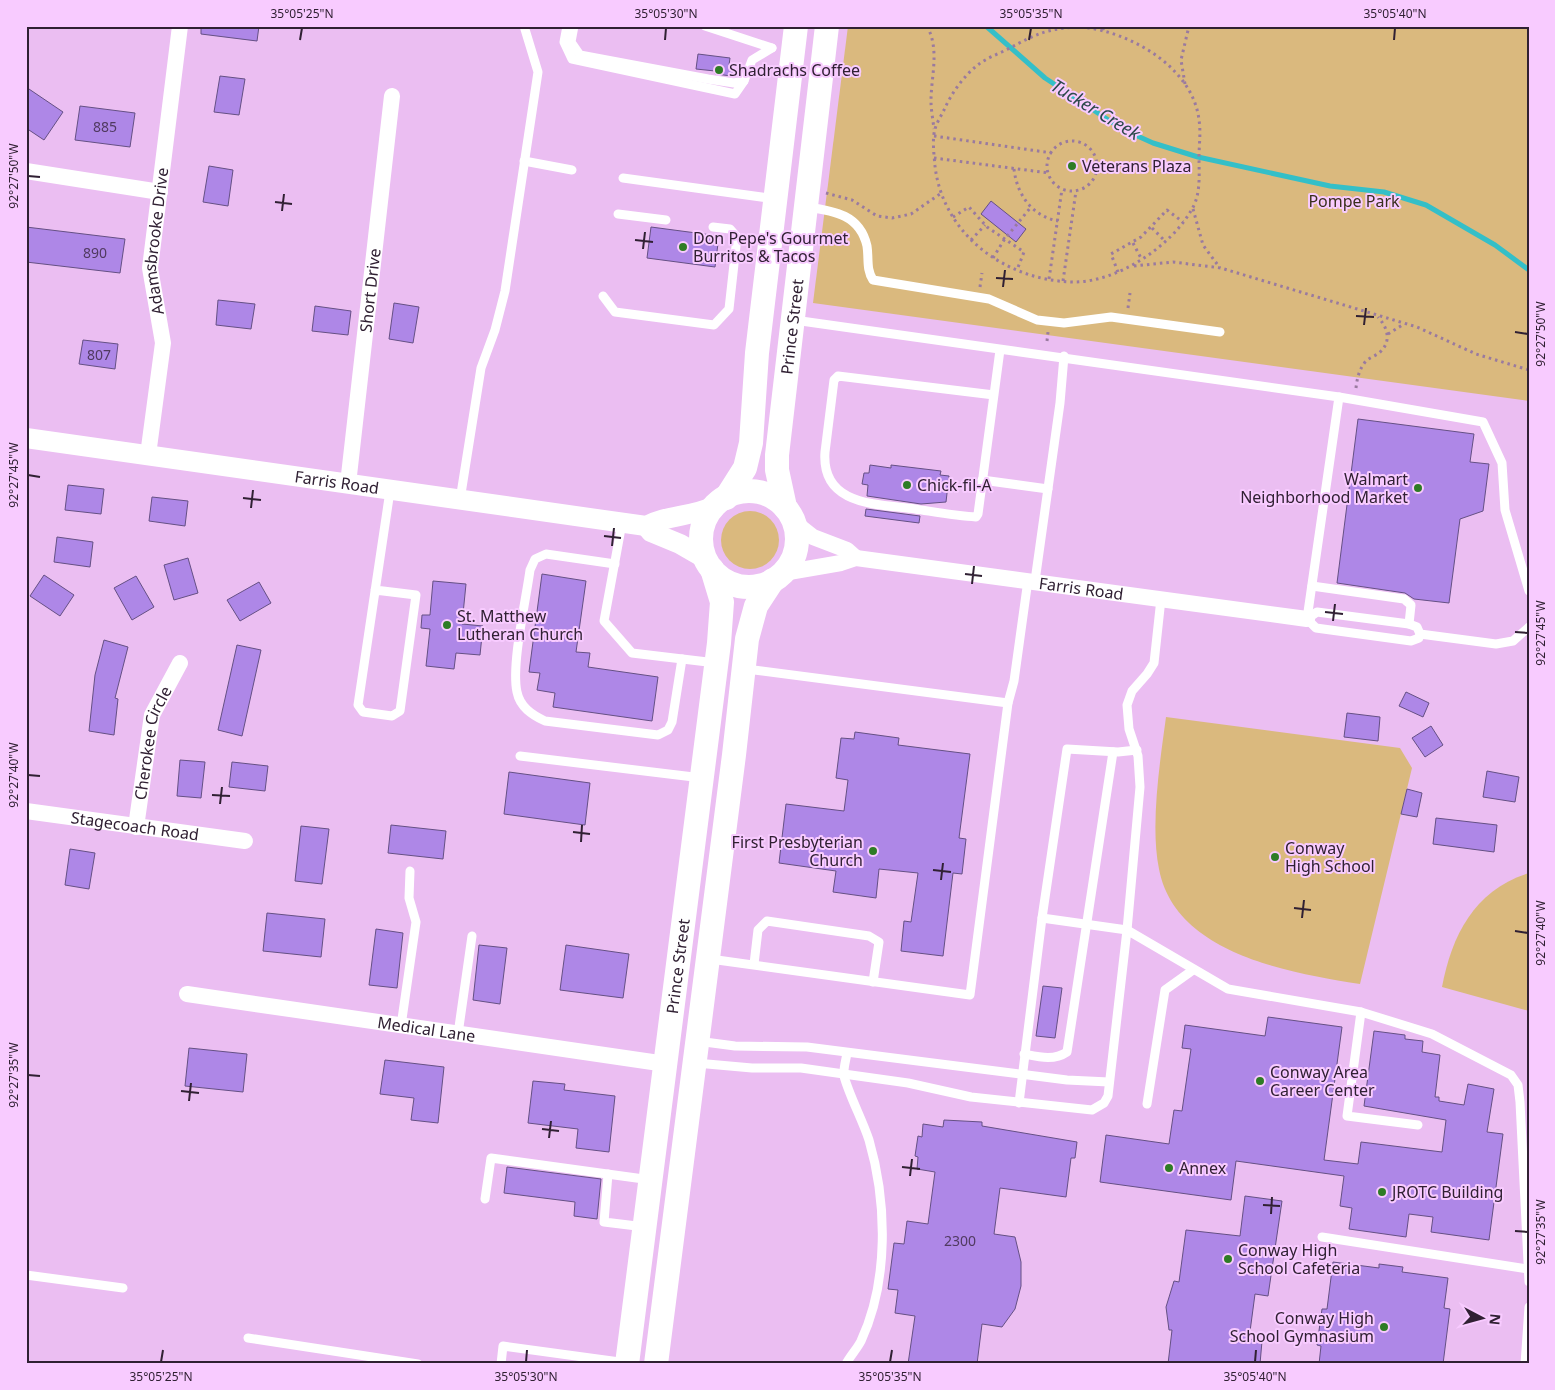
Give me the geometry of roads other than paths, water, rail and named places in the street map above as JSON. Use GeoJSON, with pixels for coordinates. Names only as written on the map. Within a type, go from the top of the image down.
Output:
{"type":"FeatureCollection","features":[{"type":"Feature","properties":{"kind":"main road","name":"Prince Street"},"geometry":{"type":"LineString","coordinates":[[720,502],[745,468],[751,443],[757,353],[796,26]]}},
{"type":"Feature","properties":{"kind":"main road","name":"Prince Street"},"geometry":{"type":"LineString","coordinates":[[789,515],[777,470],[777,455],[791,320],[814,200],[827,26]]}},
{"type":"Feature","properties":{"kind":"main road"},"geometry":{"type":"LineString","coordinates":[[756,492],[774,498],[789,515],[797,536],[795,552],[778,577],[762,585],[743,586],[725,580],[709,564],[702,546],[703,529],[720,502],[738,493],[756,492]]}},
{"type":"Feature","properties":{"kind":"main road","name":"Prince Street"},"geometry":{"type":"LineString","coordinates":[[630,1364],[645,1227],[716,663],[722,602],[709,564]]}},
{"type":"Feature","properties":{"kind":"main road","name":"Prince Street"},"geometry":{"type":"LineString","coordinates":[[656,1364],[734,755],[743,669],[750,624],[756,606],[778,577]]}},
{"type":"Feature","properties":{"kind":"main road"},"geometry":{"type":"LineString","coordinates":[[702,778],[712,796],[697,925],[698,942],[703,956],[707,959]]}},
{"type":"Feature","properties":{"kind":"main road"},"geometry":{"type":"LineString","coordinates":[[666,1064],[672,1073],[676,1086],[676,1114],[670,1165],[678,1190]]}},
{"type":"Feature","properties":{"kind":"street","name":"Adamsbrooke Drive"},"geometry":{"type":"LineString","coordinates":[[148,455],[162,343],[150,268],[180,26]]}},
{"type":"Feature","properties":{"kind":"street","name":"Short Drive"},"geometry":{"type":"LineString","coordinates":[[348,484],[392,96]]}},
{"type":"Feature","properties":{"kind":"street"},"geometry":{"type":"LineString","coordinates":[[26,171],[160,192]]}},
{"type":"Feature","properties":{"kind":"street","name":"Farris Road"},"geometry":{"type":"LineString","coordinates":[[26,438],[646,526],[654,521],[700,513],[720,502]]}},
{"type":"Feature","properties":{"kind":"street","name":"Farris Road"},"geometry":{"type":"LineString","coordinates":[[789,515],[813,537],[847,550],[856,558]]}},
{"type":"Feature","properties":{"kind":"street","name":"Farris Road"},"geometry":{"type":"LineString","coordinates":[[646,526],[651,532],[680,544],[709,564]]}},
{"type":"Feature","properties":{"kind":"street","name":"Farris Road"},"geometry":{"type":"LineString","coordinates":[[778,577],[856,558],[1032,580],[1307,619]]}},
{"type":"Feature","properties":{"kind":"street","name":"Cherokee Circle"},"geometry":{"type":"LineString","coordinates":[[136,827],[152,715],[180,663]]}},
{"type":"Feature","properties":{"kind":"street","name":"Stagecoach Road"},"geometry":{"type":"LineString","coordinates":[[26,811],[244,841]]}},
{"type":"Feature","properties":{"kind":"street","name":"Medical Lane"},"geometry":{"type":"LineString","coordinates":[[187,994],[666,1064]]}},
{"type":"Feature","properties":{"kind":"lane"},"geometry":{"type":"LineString","coordinates":[[460,500],[481,368],[505,291],[538,72],[524,26]]}},
{"type":"Feature","properties":{"kind":"lane"},"geometry":{"type":"LineString","coordinates":[[567,26],[564,42],[572,59],[735,94],[744,80],[752,60],[772,48],[705,26]]}},
{"type":"Feature","properties":{"kind":"lane"},"geometry":{"type":"LineString","coordinates":[[574,26],[571,42],[580,55],[734,83],[744,80]]}},
{"type":"Feature","properties":{"kind":"lane"},"geometry":{"type":"LineString","coordinates":[[524,161],[572,170]]}},
{"type":"Feature","properties":{"kind":"lane"},"geometry":{"type":"LineString","coordinates":[[624,178],[776,199]]}},
{"type":"Feature","properties":{"kind":"lane"},"geometry":{"type":"LineString","coordinates":[[814,200],[855,222],[863,234],[867,248],[868,272],[873,280],[989,299],[1001,302],[1025,316],[1043,321],[1064,323],[1111,317],[1220,332]]}},
{"type":"Feature","properties":{"kind":"lane"},"geometry":{"type":"LineString","coordinates":[[618,214],[666,220]]}},
{"type":"Feature","properties":{"kind":"lane"},"geometry":{"type":"LineString","coordinates":[[603,296],[615,312],[714,325],[729,309],[737,238],[730,229],[713,227]]}},
{"type":"Feature","properties":{"kind":"lane"},"geometry":{"type":"LineString","coordinates":[[791,320],[1000,350],[1064,356],[1339,397],[1483,422],[1502,463],[1505,510],[1529,591]]}},
{"type":"Feature","properties":{"kind":"lane"},"geometry":{"type":"LineString","coordinates":[[994,394],[844,375],[835,379],[824,463],[830,480],[848,497],[860,502],[975,517],[978,514],[1000,350]]}},
{"type":"Feature","properties":{"kind":"lane"},"geometry":{"type":"LineString","coordinates":[[707,959],[971,994],[1008,703],[1014,681],[1048,489],[1060,403],[1064,356]]}},
{"type":"Feature","properties":{"kind":"lane"},"geometry":{"type":"LineString","coordinates":[[1307,619],[1339,397]]}},
{"type":"Feature","properties":{"kind":"lane"},"geometry":{"type":"LineString","coordinates":[[982,480],[1048,489]]}},
{"type":"Feature","properties":{"kind":"lane"},"geometry":{"type":"LineString","coordinates":[[375,590],[416,595],[400,711],[392,716],[363,712],[358,705],[375,590],[390,490]]}},
{"type":"Feature","properties":{"kind":"lane"},"geometry":{"type":"LineString","coordinates":[[622,523],[604,621],[632,653],[716,663]]}},
{"type":"Feature","properties":{"kind":"lane"},"geometry":{"type":"LineString","coordinates":[[615,564],[546,554],[535,559],[530,570],[515,673],[517,693],[523,705],[531,714],[545,721],[658,735],[668,730],[672,722],[682,659]]}},
{"type":"Feature","properties":{"kind":"lane"},"geometry":{"type":"LineString","coordinates":[[1312,586],[1404,600],[1411,605],[1409,624]]}},
{"type":"Feature","properties":{"kind":"lane"},"geometry":{"type":"LineString","coordinates":[[695,1052],[752,1068],[796,1067],[908,1083],[971,1097],[1019,1103],[1092,1110],[1104,1103],[1109,1082],[1127,930],[1140,787],[1137,750],[1129,729],[1127,705],[1132,691],[1154,663],[1161,599]]}},
{"type":"Feature","properties":{"kind":"lane"},"geometry":{"type":"LineString","coordinates":[[1307,619],[1317,612],[1409,624],[1417,626],[1420,634]]}},
{"type":"Feature","properties":{"kind":"lane"},"geometry":{"type":"LineString","coordinates":[[1307,619],[1316,628],[1411,641],[1419,638],[1420,634]]}},
{"type":"Feature","properties":{"kind":"lane"},"geometry":{"type":"LineString","coordinates":[[1420,634],[1496,644],[1513,641],[1529,626]]}},
{"type":"Feature","properties":{"kind":"lane"},"geometry":{"type":"LineString","coordinates":[[743,669],[1008,703]]}},
{"type":"Feature","properties":{"kind":"lane"},"geometry":{"type":"LineString","coordinates":[[1019,1103],[1042,918],[1067,749],[1113,752],[1137,750]]}},
{"type":"Feature","properties":{"kind":"lane"},"geometry":{"type":"LineString","coordinates":[[1024,1054],[1048,1058],[1061,1056],[1067,1052],[1113,752]]}},
{"type":"Feature","properties":{"kind":"lane"},"geometry":{"type":"LineString","coordinates":[[520,756],[702,778]]}},
{"type":"Feature","properties":{"kind":"lane"},"geometry":{"type":"LineString","coordinates":[[401,1026],[416,922],[409,898],[410,872]]}},
{"type":"Feature","properties":{"kind":"lane"},"geometry":{"type":"LineString","coordinates":[[1042,918],[1127,930],[1228,989],[1361,1012],[1432,1034],[1500,1068],[1516,1081],[1520,1102],[1529,1282]]}},
{"type":"Feature","properties":{"kind":"lane"},"geometry":{"type":"LineString","coordinates":[[754,964],[758,930],[767,921],[869,936],[879,942],[873,982]]}},
{"type":"Feature","properties":{"kind":"lane"},"geometry":{"type":"LineString","coordinates":[[458,1034],[472,936]]}},
{"type":"Feature","properties":{"kind":"lane"},"geometry":{"type":"LineString","coordinates":[[1147,1104],[1165,990],[1193,970]]}},
{"type":"Feature","properties":{"kind":"lane"},"geometry":{"type":"LineString","coordinates":[[1361,1012],[1347,1116],[1418,1125]]}},
{"type":"Feature","properties":{"kind":"lane"},"geometry":{"type":"LineString","coordinates":[[695,1052],[735,1046],[807,1047],[1067,1080],[1109,1082]]}},
{"type":"Feature","properties":{"kind":"lane"},"geometry":{"type":"LineString","coordinates":[[846,1364],[860,1342],[875,1297],[880,1267],[882,1229],[880,1192],[876,1167],[861,1117],[844,1074],[847,1053]]}},
{"type":"Feature","properties":{"kind":"lane"},"geometry":{"type":"LineString","coordinates":[[485,1199],[491,1158],[651,1180]]}},
{"type":"Feature","properties":{"kind":"lane"},"geometry":{"type":"LineString","coordinates":[[608,1174],[604,1222],[645,1227]]}},
{"type":"Feature","properties":{"kind":"lane"},"geometry":{"type":"LineString","coordinates":[[1322,1237],[1528,1269]]}},
{"type":"Feature","properties":{"kind":"lane"},"geometry":{"type":"LineString","coordinates":[[26,1275],[123,1288]]}},
{"type":"Feature","properties":{"kind":"lane"},"geometry":{"type":"LineString","coordinates":[[1525,1364],[1529,1307]]}},
{"type":"Feature","properties":{"kind":"lane"},"geometry":{"type":"LineString","coordinates":[[248,1338],[418,1364]]}},
{"type":"Feature","properties":{"kind":"lane"},"geometry":{"type":"LineString","coordinates":[[501,1364],[503,1346],[630,1364]]}},
{"type":"Feature","properties":{"kind":"waterway","name":"Tucker Creek"},"geometry":{"type":"LineString","coordinates":[[986,26],[1045,78],[1122,129],[1153,143],[1198,157],[1330,186],[1384,192],[1426,205],[1495,245],[1529,270]]}},
{"type":"Feature","properties":{"kind":"place","name":"Shadrachs Coffee"},"geometry":{"type":"Point","coordinates":[719,70]}},
{"type":"Feature","properties":{"kind":"place","name":"Veterans Plaza"},"geometry":{"type":"Point","coordinates":[1072,166]}},
{"type":"Feature","properties":{"kind":"place","name":"Don Pepe's Gourmet Burritos & Tacos"},"geometry":{"type":"Point","coordinates":[683,247]}},
{"type":"Feature","properties":{"kind":"place","name":"Chick-fil-A"},"geometry":{"type":"Point","coordinates":[907,485]}},
{"type":"Feature","properties":{"kind":"place","name":"Walmart Neighborhood Market"},"geometry":{"type":"Point","coordinates":[1418,488]}},
{"type":"Feature","properties":{"kind":"place","name":"St. Matthew Lutheran Church"},"geometry":{"type":"Point","coordinates":[447,625]}},
{"type":"Feature","properties":{"kind":"place","name":"First Presbyterian Church"},"geometry":{"type":"Point","coordinates":[873,851]}},
{"type":"Feature","properties":{"kind":"place","name":"Conway High School"},"geometry":{"type":"Point","coordinates":[1275,857]}},
{"type":"Feature","properties":{"kind":"place","name":"Conway Area Career Center"},"geometry":{"type":"Point","coordinates":[1260,1081]}},
{"type":"Feature","properties":{"kind":"place","name":"Annex"},"geometry":{"type":"Point","coordinates":[1169,1168]}},
{"type":"Feature","properties":{"kind":"place","name":"JROTC Building"},"geometry":{"type":"Point","coordinates":[1382,1192]}},
{"type":"Feature","properties":{"kind":"place","name":"Conway High School Cafeteria"},"geometry":{"type":"Point","coordinates":[1228,1259]}},
{"type":"Feature","properties":{"kind":"place","name":"Conway High School Gymnasium"},"geometry":{"type":"Point","coordinates":[1384,1327]}},
{"type":"Feature","properties":{"kind":"park label","name":"Pompe Park"},"geometry":{"type":"Point","coordinates":[1354,201]}}]}
